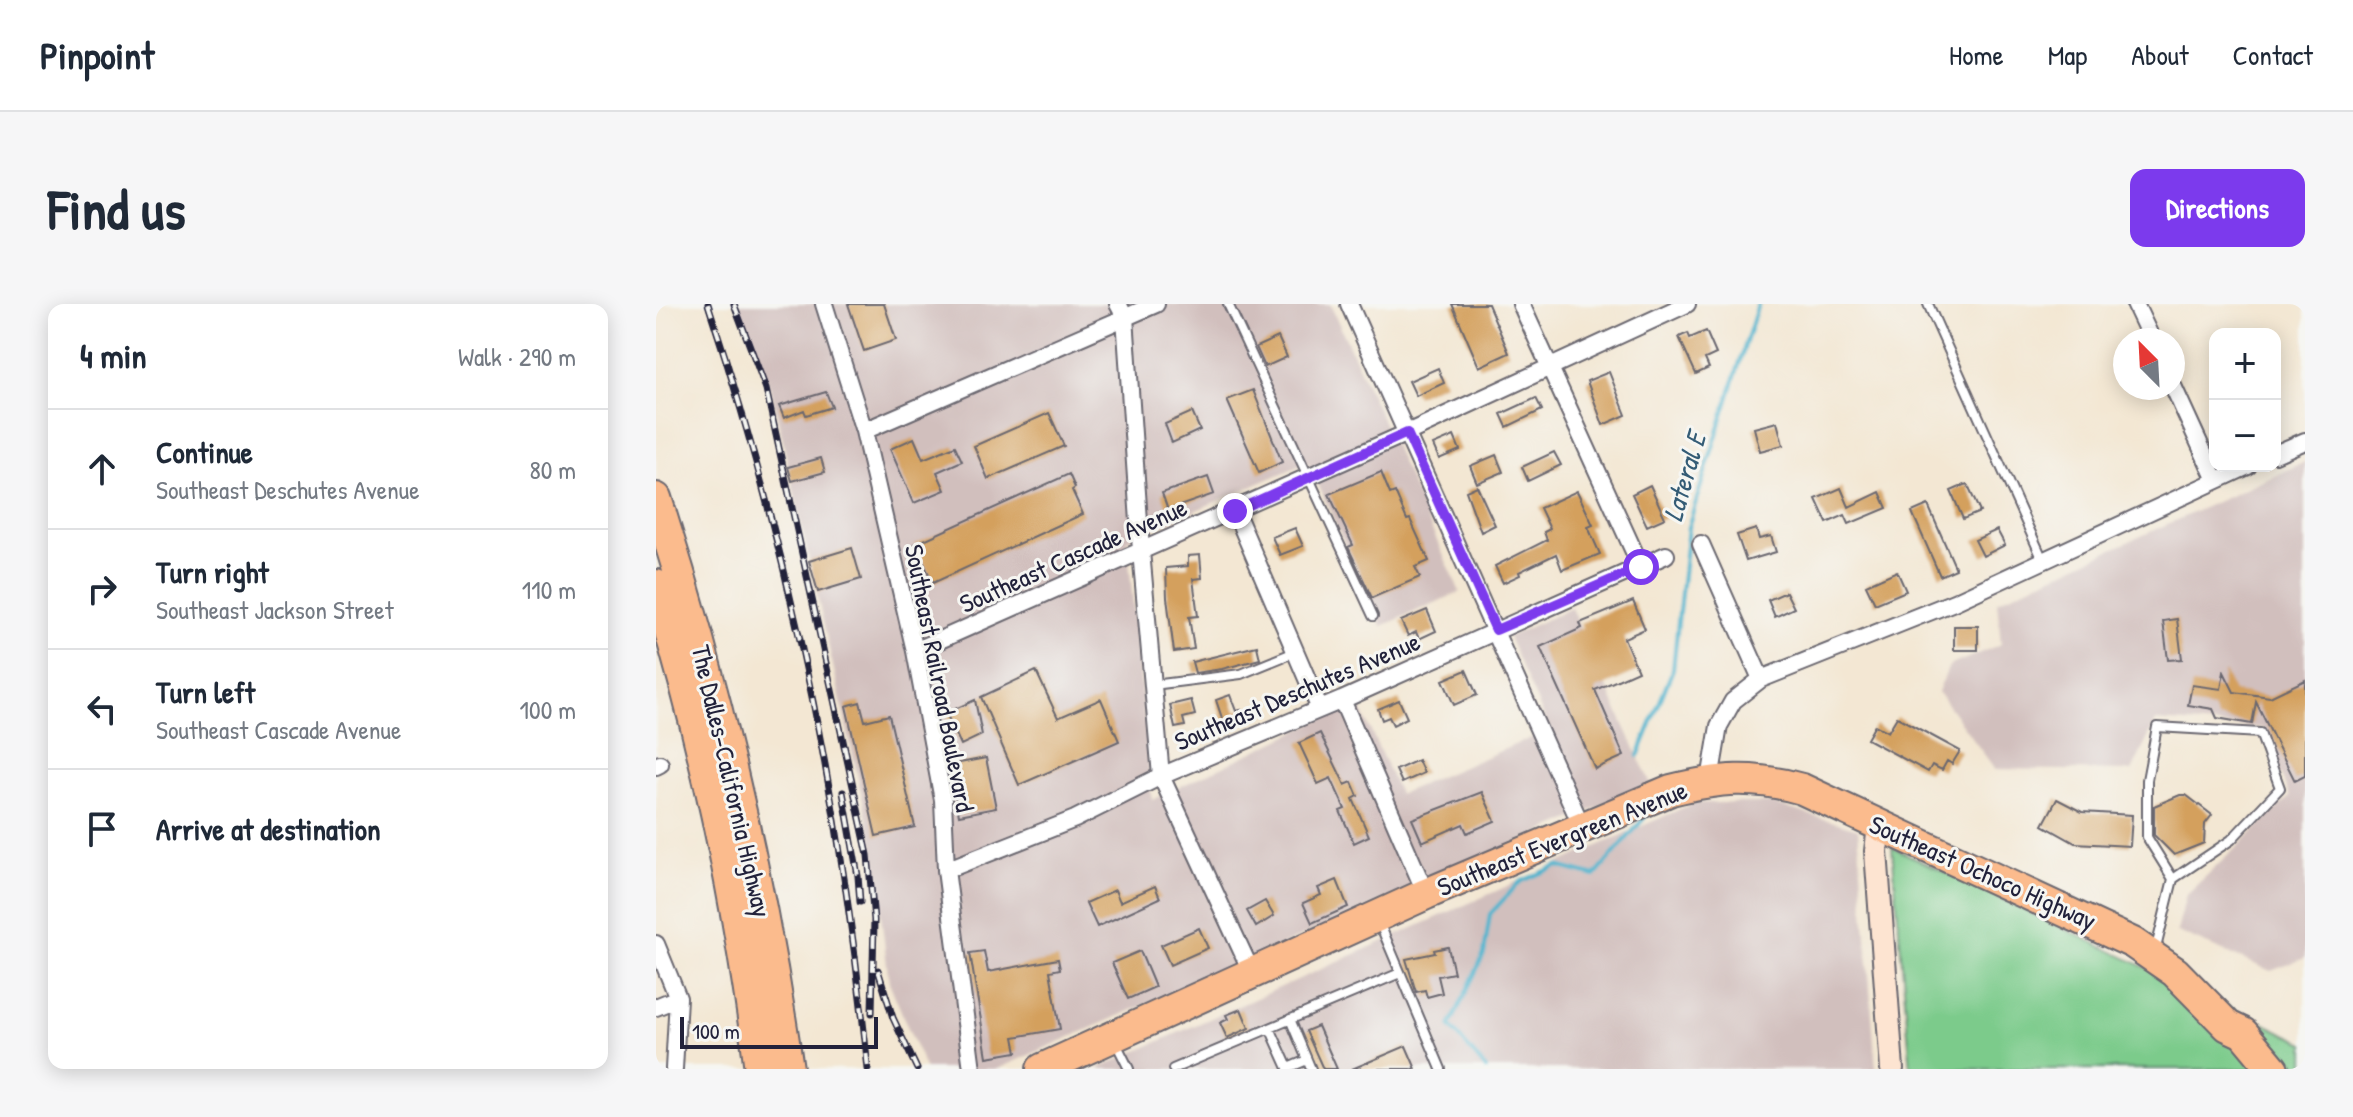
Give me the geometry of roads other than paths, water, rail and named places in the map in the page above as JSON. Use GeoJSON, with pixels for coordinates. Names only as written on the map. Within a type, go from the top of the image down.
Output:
{"type":"FeatureCollection","features":[{"type":"Feature","properties":{"kind":"highway","name":"The Dalles-California Highway"},"geometry":{"type":"LineString","coordinates":[[656,498],[687,593],[736,784],[758,885],[788,1069]]}},
{"type":"Feature","properties":{"kind":"highway","name":"The Dalles-California Highway"},"geometry":{"type":"LineString","coordinates":[[656,585],[710,789],[745,964],[760,1069]]}},
{"type":"Feature","properties":{"kind":"highway","name":"Southeast Ochoco Highway"},"geometry":{"type":"LineString","coordinates":[[1710,780],[1749,778],[1802,789],[2109,930],[2175,972],[2228,1026],[2243,1033],[2273,1069]]}},
{"type":"Feature","properties":{"kind":"highway","name":"Southeast Evergreen Avenue"},"geometry":{"type":"LineString","coordinates":[[1042,1069],[1426,894],[1671,790],[1710,780]]}},
{"type":"Feature","properties":{"kind":"highway","name":"Southeast Ochoco Highway"},"geometry":{"type":"LineString","coordinates":[[2228,1026],[2231,1042],[2253,1069]]}},
{"type":"Feature","properties":{"kind":"street","name":"Southeast Railroad Boulevard"},"geometry":{"type":"LineString","coordinates":[[824,304],[864,431],[915,651],[943,800],[946,870],[972,1069]]}},
{"type":"Feature","properties":{"kind":"street"},"geometry":{"type":"LineString","coordinates":[[864,431],[1122,311],[1156,304]]}},
{"type":"Feature","properties":{"kind":"street"},"geometry":{"type":"LineString","coordinates":[[1349,304],[1582,827]]}},
{"type":"Feature","properties":{"kind":"street"},"geometry":{"type":"LineString","coordinates":[[1521,304],[1641,567]]}},
{"type":"Feature","properties":{"kind":"street","name":"Southeast Cascade Avenue"},"geometry":{"type":"LineString","coordinates":[[915,651],[1235,511],[1687,304]]}},
{"type":"Feature","properties":{"kind":"street"},"geometry":{"type":"LineString","coordinates":[[2135,304],[2146,328]]}},
{"type":"Feature","properties":{"kind":"street"},"geometry":{"type":"LineString","coordinates":[[1122,311],[1161,776],[1252,973]]}},
{"type":"Feature","properties":{"kind":"street"},"geometry":{"type":"LineString","coordinates":[[2179,400],[2216,480]]}},
{"type":"Feature","properties":{"kind":"street"},"geometry":{"type":"LineString","coordinates":[[2281,451],[2305,441]]}},
{"type":"Feature","properties":{"kind":"street","name":"Southeast Evergreen Avenue"},"geometry":{"type":"LineString","coordinates":[[1710,780],[1719,726],[1733,701],[1761,679],[1954,602],[2234,472]]}},
{"type":"Feature","properties":{"kind":"street"},"geometry":{"type":"LineString","coordinates":[[1235,511],[1320,709]]}},
{"type":"Feature","properties":{"kind":"street"},"geometry":{"type":"LineString","coordinates":[[1701,544],[1761,679]]}},
{"type":"Feature","properties":{"kind":"street","name":"Southeast Deschutes Avenue"},"geometry":{"type":"LineString","coordinates":[[946,870],[1075,819],[1161,776],[1342,700],[1666,555]]}},
{"type":"Feature","properties":{"kind":"street"},"geometry":{"type":"LineString","coordinates":[[1342,700],[1426,894]]}},
{"type":"Feature","properties":{"kind":"street"},"geometry":{"type":"LineString","coordinates":[[1879,826],[1876,851],[1892,1069]]}},
{"type":"Feature","properties":{"kind":"street"},"geometry":{"type":"LineString","coordinates":[[656,944],[678,998],[674,1069]]}},
{"type":"Feature","properties":{"kind":"street"},"geometry":{"type":"LineString","coordinates":[[656,1007],[678,998]]}},
{"type":"Feature","properties":{"kind":"lane"},"geometry":{"type":"LineString","coordinates":[[1228,304],[1373,616]]}},
{"type":"Feature","properties":{"kind":"lane"},"geometry":{"type":"LineString","coordinates":[[1928,304],[2043,560]]}},
{"type":"Feature","properties":{"kind":"lane"},"geometry":{"type":"LineString","coordinates":[[1153,685],[1241,674],[1296,652]]}},
{"type":"Feature","properties":{"kind":"lane"},"geometry":{"type":"LineString","coordinates":[[2154,957],[2173,879],[2231,840],[2280,788],[2260,733],[2157,727],[2147,780],[2147,837],[2173,879]]}},
{"type":"Feature","properties":{"kind":"lane"},"geometry":{"type":"LineString","coordinates":[[1377,918],[1441,1069]]}},
{"type":"Feature","properties":{"kind":"lane"},"geometry":{"type":"LineString","coordinates":[[1173,1069],[1400,973]]}},
{"type":"Feature","properties":{"kind":"lane"},"geometry":{"type":"LineString","coordinates":[[1270,1028],[1288,1068],[1309,1065],[1290,1019]]}},
{"type":"Feature","properties":{"kind":"lane"},"geometry":{"type":"LineString","coordinates":[[1113,1036],[1129,1069]]}},
{"type":"Feature","properties":{"kind":"waterway","name":"Lateral E"},"geometry":{"type":"LineString","coordinates":[[1638,756],[1673,669],[1688,527],[1758,304]]}},
{"type":"Feature","properties":{"kind":"waterway","name":"Lateral E"},"geometry":{"type":"LineString","coordinates":[[1486,1069],[1450,1026],[1484,954],[1490,914],[1520,882],[1557,866],[1595,876],[1645,817]]}},
{"type":"Feature","properties":{"kind":"railway"},"geometry":{"type":"LineString","coordinates":[[708,304],[764,492],[809,682],[844,875],[868,1069]]}},
{"type":"Feature","properties":{"kind":"railway"},"geometry":{"type":"LineString","coordinates":[[734,304],[766,389],[868,855],[874,920],[872,1013]]}},
{"type":"Feature","properties":{"kind":"railway"},"geometry":{"type":"LineString","coordinates":[[843,792],[860,902]]}},
{"type":"Feature","properties":{"kind":"railway"},"geometry":{"type":"LineString","coordinates":[[878,970],[893,1018],[917,1069]]}}]}
